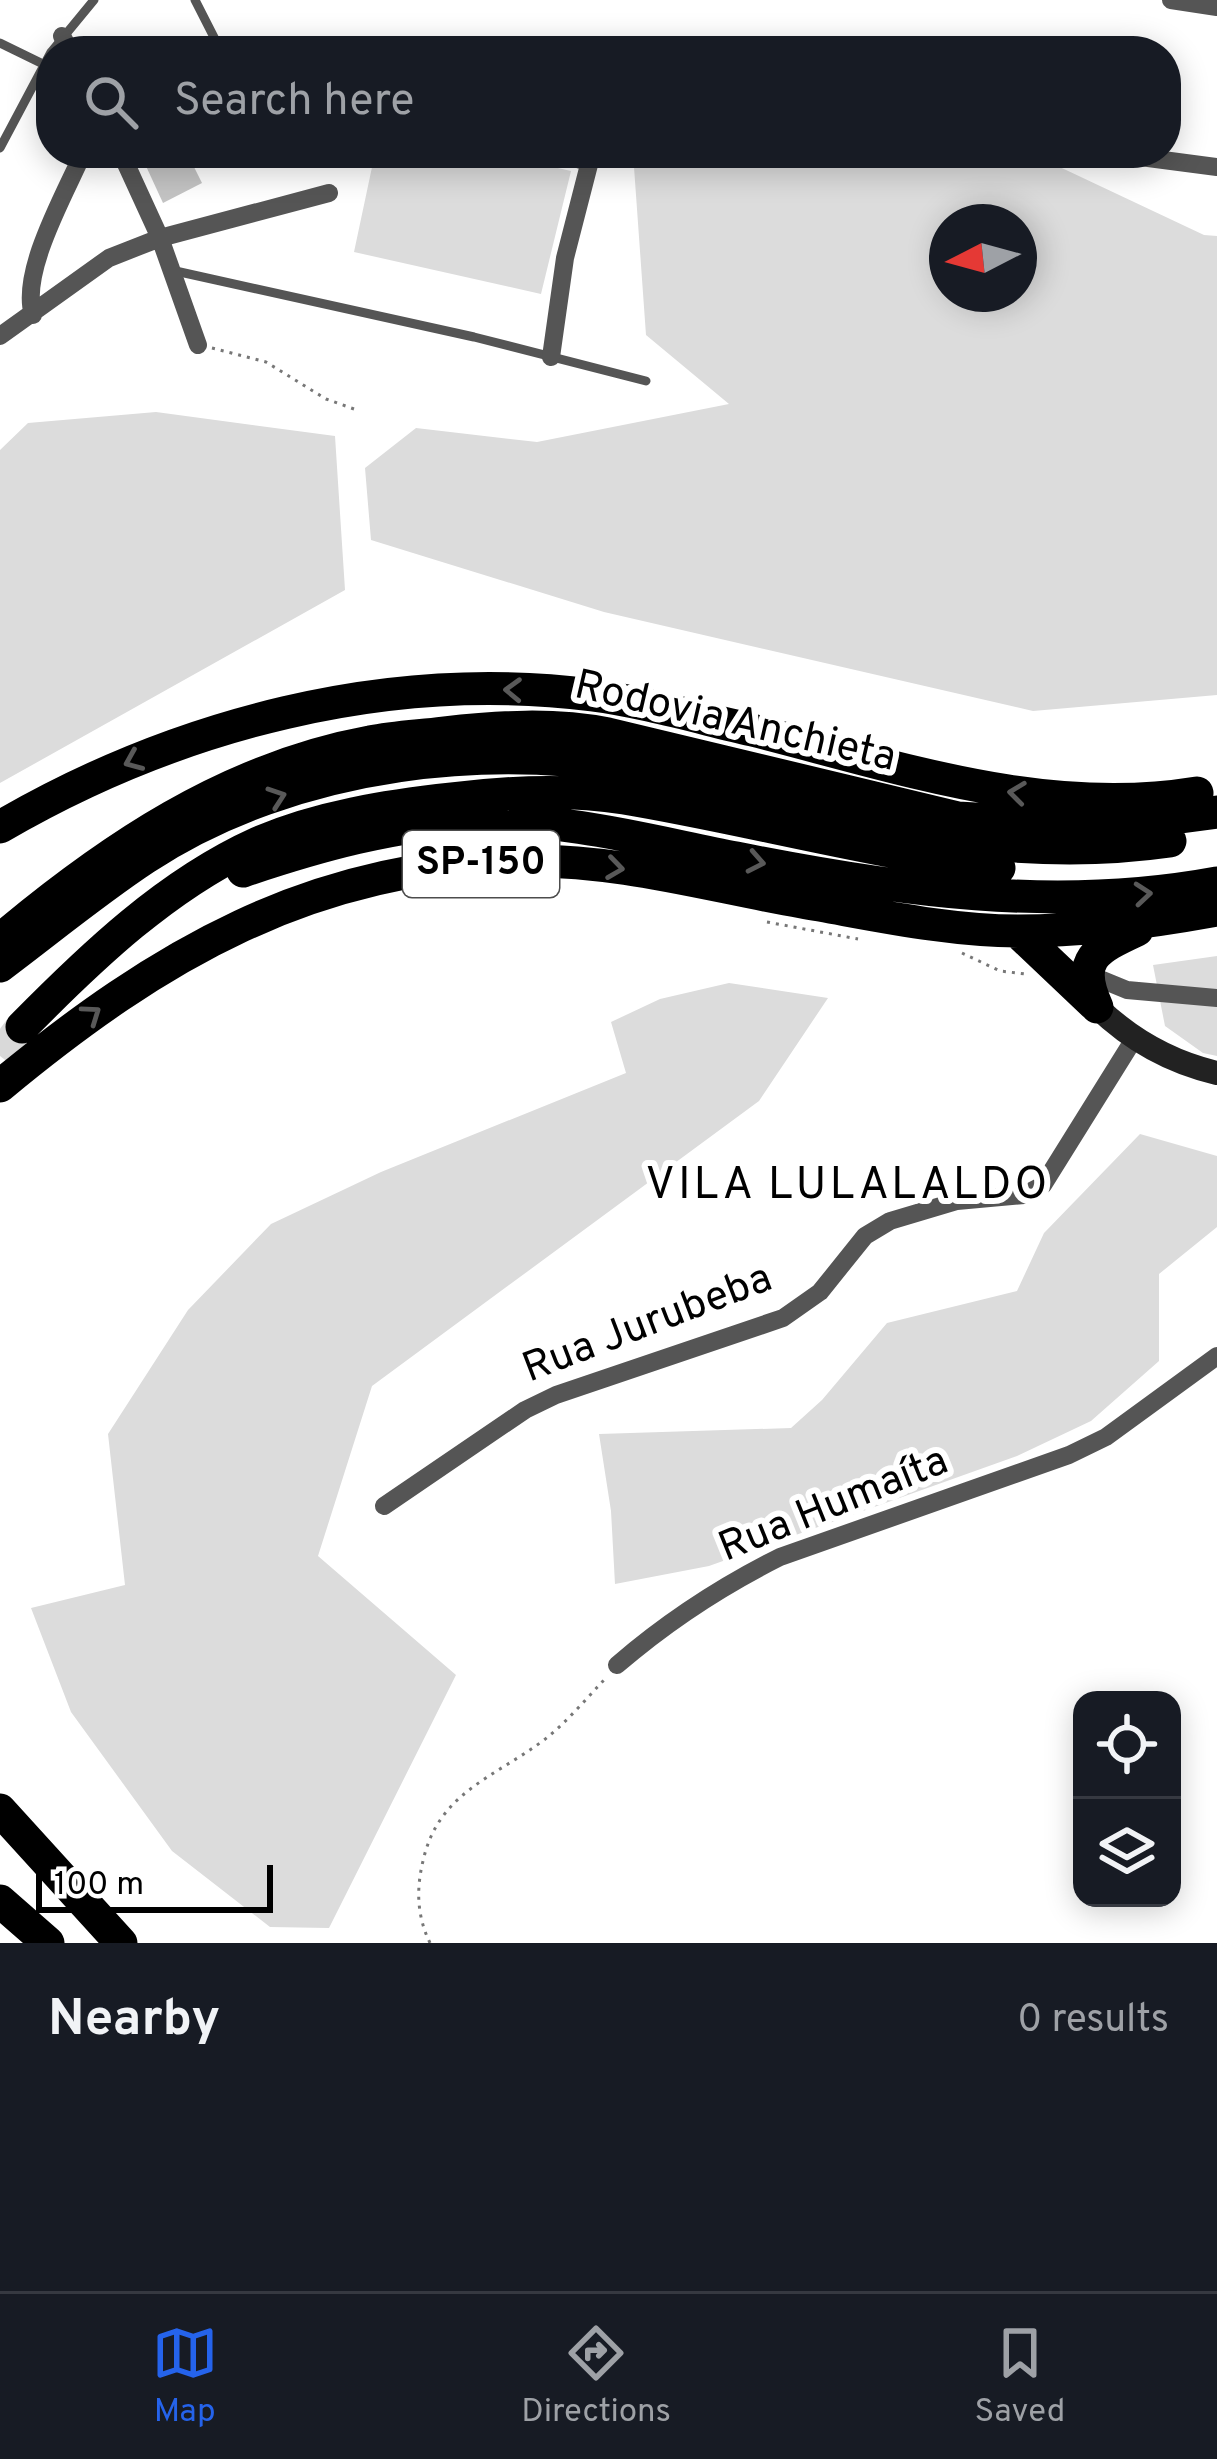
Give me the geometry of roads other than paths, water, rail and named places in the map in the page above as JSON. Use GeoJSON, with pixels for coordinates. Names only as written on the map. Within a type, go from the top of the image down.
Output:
{"type":"FeatureCollection","features":[{"type":"Feature","properties":{"kind":"highway"},"geometry":{"type":"LineString","coordinates":[[0,827],[58,794],[164,748],[299,707],[445,689],[594,695],[980,788],[1087,801],[1217,790]]}},
{"type":"Feature","properties":{"kind":"highway","name":"Rodovia Anchieta"},"geometry":{"type":"LineString","coordinates":[[6,932],[110,852],[165,818],[231,787],[296,761],[369,742],[514,726],[608,734],[958,818],[1128,824],[1217,812]]}},
{"type":"Feature","properties":{"kind":"highway","name":"Rodovia Anchieta"},"geometry":{"type":"LineString","coordinates":[[0,966],[148,856],[204,826],[280,795],[439,759],[516,756],[632,768],[898,831],[1013,848],[1104,850],[1217,834]]}},
{"type":"Feature","properties":{"kind":"highway"},"geometry":{"type":"LineString","coordinates":[[22,1027],[111,941],[188,883],[255,844],[295,829],[415,803],[489,794],[620,797],[863,848],[1009,870],[1062,868],[1104,850]]}},
{"type":"Feature","properties":{"kind":"highway"},"geometry":{"type":"LineString","coordinates":[[188,883],[388,831],[474,821],[570,824],[824,874],[980,897],[1075,899],[1217,884]]}},
{"type":"Feature","properties":{"kind":"highway","name":"SP-150"},"geometry":{"type":"LineString","coordinates":[[0,1086],[87,1016],[170,961],[245,921],[306,897],[456,866],[525,861],[596,866],[1016,931],[1158,920],[1217,910]]}},
{"type":"Feature","properties":{"kind":"highway"},"geometry":{"type":"LineString","coordinates":[[1016,931],[1079,964],[1090,962],[1102,946],[1158,920]]}},
{"type":"Feature","properties":{"kind":"highway"},"geometry":{"type":"LineString","coordinates":[[1079,964],[1097,1007]]}},
{"type":"Feature","properties":{"kind":"highway"},"geometry":{"type":"LineString","coordinates":[[0,1810],[122,1943]]}},
{"type":"Feature","properties":{"kind":"highway"},"geometry":{"type":"LineString","coordinates":[[0,1900],[48,1943]]}},
{"type":"Feature","properties":{"kind":"street"},"geometry":{"type":"LineString","coordinates":[[1172,0],[1217,7]]}},
{"type":"Feature","properties":{"kind":"street"},"geometry":{"type":"LineString","coordinates":[[1181,162],[1217,166]]}},
{"type":"Feature","properties":{"kind":"street"},"geometry":{"type":"LineString","coordinates":[[33,315],[28,294],[40,252],[76,168]]}},
{"type":"Feature","properties":{"kind":"street"},"geometry":{"type":"LineString","coordinates":[[128,168],[160,238],[198,345]]}},
{"type":"Feature","properties":{"kind":"street"},"geometry":{"type":"LineString","coordinates":[[551,357],[565,258],[588,168]]}},
{"type":"Feature","properties":{"kind":"street"},"geometry":{"type":"LineString","coordinates":[[0,336],[96,266],[160,238],[329,193]]}},
{"type":"Feature","properties":{"kind":"street"},"geometry":{"type":"LineString","coordinates":[[1079,964],[1127,990],[1217,998]]}},
{"type":"Feature","properties":{"kind":"street"},"geometry":{"type":"LineString","coordinates":[[1097,1007],[1134,1039],[1174,1060],[1217,1073]]}},
{"type":"Feature","properties":{"kind":"street","name":"Rua Jurubeba"},"geometry":{"type":"LineString","coordinates":[[384,1506],[525,1410],[556,1395],[783,1318],[820,1292],[865,1236],[890,1221],[957,1202],[1024,1195],[1043,1184],[1134,1039]]}},
{"type":"Feature","properties":{"kind":"street","name":"Rua Humaíta"},"geometry":{"type":"LineString","coordinates":[[617,1665],[690,1607],[736,1579],[781,1557],[1069,1455],[1106,1437],[1217,1356]]}},
{"type":"Feature","properties":{"kind":"lane"},"geometry":{"type":"LineString","coordinates":[[68,36],[94,0]]}},
{"type":"Feature","properties":{"kind":"lane"},"geometry":{"type":"LineString","coordinates":[[195,0],[213,36]]}},
{"type":"Feature","properties":{"kind":"lane"},"geometry":{"type":"LineString","coordinates":[[0,43],[36,61]]}},
{"type":"Feature","properties":{"kind":"lane"},"geometry":{"type":"LineString","coordinates":[[0,148],[36,78]]}},
{"type":"Feature","properties":{"kind":"lane"},"geometry":{"type":"LineString","coordinates":[[0,115],[15,121]]}},
{"type":"Feature","properties":{"kind":"lane"},"geometry":{"type":"LineString","coordinates":[[171,270],[646,380]]}},
{"type":"Feature","properties":{"kind":"lane"},"geometry":{"type":"LineString","coordinates":[[1016,931],[1055,944]]}},
{"type":"Feature","properties":{"kind":"tunnel"},"geometry":{"type":"LineString","coordinates":[[0,1056],[22,1027]]}},
{"type":"Feature","properties":{"kind":"district","name":"VILA LULALALDO"},"geometry":{"type":"Point","coordinates":[848,1186]}}]}
